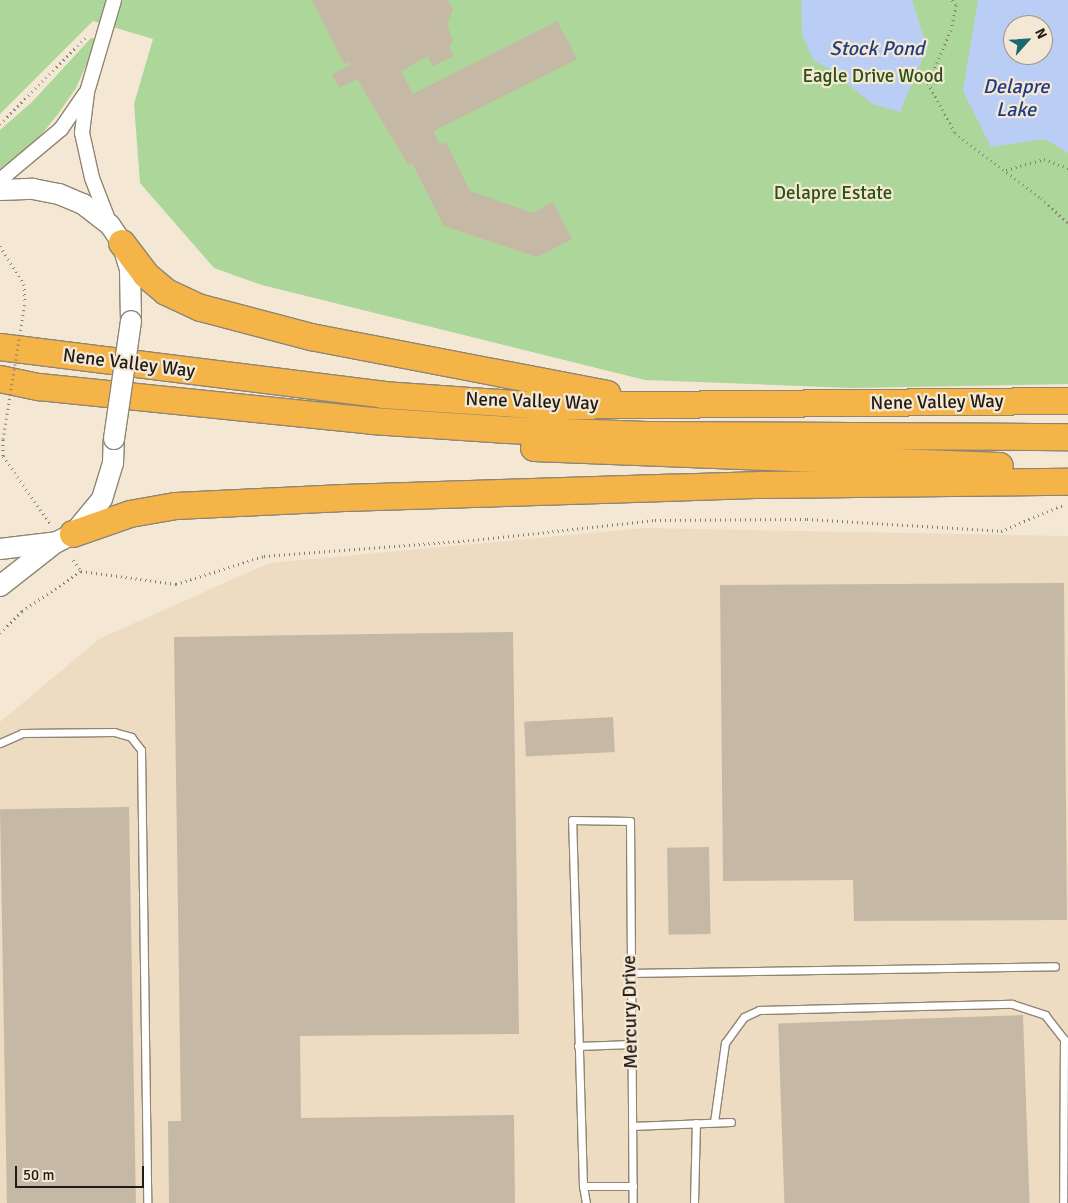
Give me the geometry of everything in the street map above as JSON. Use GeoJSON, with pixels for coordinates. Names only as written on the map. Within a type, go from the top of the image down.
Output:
{"type":"FeatureCollection","features":[{"type":"Feature","properties":{"kind":"highway"},"geometry":{"type":"LineString","coordinates":[[116,234],[146,275],[166,292],[201,308],[311,337],[660,404]]}},
{"type":"Feature","properties":{"kind":"highway","name":"Nene Valley Way"},"geometry":{"type":"LineString","coordinates":[[0,347],[383,395],[544,406],[1068,401]]}},
{"type":"Feature","properties":{"kind":"highway","name":"Nene Valley Way"},"geometry":{"type":"LineString","coordinates":[[0,379],[39,386],[372,421],[646,435],[1068,437]]}},
{"type":"Feature","properties":{"kind":"highway"},"geometry":{"type":"LineString","coordinates":[[372,421],[484,445],[577,452],[1068,468]]}},
{"type":"Feature","properties":{"kind":"highway"},"geometry":{"type":"LineString","coordinates":[[65,538],[130,514],[176,506],[752,485],[1068,482]]}},
{"type":"Feature","properties":{"kind":"street"},"geometry":{"type":"LineString","coordinates":[[0,586],[65,538],[102,500],[112,463],[131,321],[131,278],[116,234],[92,178],[82,133],[87,92],[114,0]]}},
{"type":"Feature","properties":{"kind":"street"},"geometry":{"type":"LineString","coordinates":[[0,180],[61,129],[87,92]]}},
{"type":"Feature","properties":{"kind":"street"},"geometry":{"type":"LineString","coordinates":[[0,190],[33,189],[59,194],[83,204],[116,234]]}},
{"type":"Feature","properties":{"kind":"street"},"geometry":{"type":"LineString","coordinates":[[0,549],[65,538]]}},
{"type":"Feature","properties":{"kind":"lane"},"geometry":{"type":"LineString","coordinates":[[0,743],[22,733],[114,732],[131,737],[141,750],[147,1203]]}},
{"type":"Feature","properties":{"kind":"lane","name":"Mercury Drive"},"geometry":{"type":"LineString","coordinates":[[578,1046],[572,820],[630,821],[633,1203]]}},
{"type":"Feature","properties":{"kind":"lane"},"geometry":{"type":"LineString","coordinates":[[631,973],[1055,966]]}},
{"type":"Feature","properties":{"kind":"lane"},"geometry":{"type":"LineString","coordinates":[[714,1122],[724,1043],[744,1018],[759,1010],[1012,1004],[1045,1015],[1064,1039],[1063,1203]]}},
{"type":"Feature","properties":{"kind":"lane"},"geometry":{"type":"LineString","coordinates":[[586,1203],[583,1186],[578,1046],[632,1044]]}},
{"type":"Feature","properties":{"kind":"lane"},"geometry":{"type":"LineString","coordinates":[[632,1126],[731,1122]]}},
{"type":"Feature","properties":{"kind":"lane"},"geometry":{"type":"LineString","coordinates":[[694,1203],[696,1123]]}},
{"type":"Feature","properties":{"kind":"lane"},"geometry":{"type":"LineString","coordinates":[[583,1186],[633,1186]]}},
{"type":"Feature","properties":{"kind":"path"},"geometry":{"type":"LineString","coordinates":[[952,0],[956,5],[951,30],[928,83],[955,133],[1005,170],[1068,223]]}},
{"type":"Feature","properties":{"kind":"path"},"geometry":{"type":"LineString","coordinates":[[0,124],[89,34]]}},
{"type":"Feature","properties":{"kind":"path"},"geometry":{"type":"LineString","coordinates":[[1005,170],[1044,160],[1068,168]]}},
{"type":"Feature","properties":{"kind":"path"},"geometry":{"type":"LineString","coordinates":[[0,246],[24,284],[25,301],[2,439],[3,456],[50,523]]}},
{"type":"Feature","properties":{"kind":"path"},"geometry":{"type":"LineString","coordinates":[[0,633],[22,610],[81,571],[176,584],[264,556],[473,540],[656,520],[808,519],[1001,531],[1068,502]]}},
{"type":"Feature","properties":{"kind":"path"},"geometry":{"type":"LineString","coordinates":[[73,560],[81,571]]}},
{"type":"Feature","properties":{"kind":"shaded area"},"geometry":{"type":"Polygon","coordinates":[[[644,528],[1068,536],[1068,1203],[0,1203],[0,722],[99,639],[269,563],[644,528]]]}},
{"type":"Feature","properties":{"kind":"green space","name":"Delapre Estate"},"geometry":{"type":"Polygon","coordinates":[[[0,0],[1068,0],[1068,384],[851,388],[645,380],[262,285],[214,268],[140,183],[134,104],[153,39],[93,21],[0,114],[0,0]]]}},
{"type":"Feature","properties":{"kind":"green space"},"geometry":{"type":"Polygon","coordinates":[[[91,38],[94,38],[96,43],[76,88],[58,114],[37,140],[0,169],[0,130],[32,102],[91,38]]]}},
{"type":"Feature","properties":{"kind":"water","name":"Stock Pond"},"geometry":{"type":"Polygon","coordinates":[[[801,0],[912,0],[927,48],[900,112],[872,104],[830,69],[814,61],[802,35],[801,0]]]}},
{"type":"Feature","properties":{"kind":"water","name":"Delapre Lake"},"geometry":{"type":"Polygon","coordinates":[[[978,0],[1068,0],[1068,153],[1045,139],[991,147],[963,91],[978,0]]]}},
{"type":"Feature","properties":{"kind":"building"},"geometry":{"type":"Polygon","coordinates":[[[312,0],[448,0],[453,9],[447,26],[453,40],[449,47],[454,56],[433,66],[428,56],[401,71],[413,94],[557,21],[577,59],[433,131],[440,145],[446,142],[470,191],[533,213],[553,202],[572,239],[537,257],[444,226],[412,163],[408,165],[357,79],[339,88],[332,74],[350,65],[348,62],[344,64],[312,0]]]}},
{"type":"Feature","properties":{"kind":"building"},"geometry":{"type":"Polygon","coordinates":[[[1064,583],[1067,920],[854,921],[853,880],[723,881],[720,585],[1064,583]]]}},
{"type":"Feature","properties":{"kind":"building"},"geometry":{"type":"Polygon","coordinates":[[[513,632],[519,1034],[300,1036],[301,1118],[514,1115],[515,1203],[169,1203],[168,1121],[181,1121],[174,637],[513,632]]]}},
{"type":"Feature","properties":{"kind":"building"},"geometry":{"type":"Polygon","coordinates":[[[613,717],[615,752],[526,757],[524,722],[613,717]]]}},
{"type":"Feature","properties":{"kind":"building"},"geometry":{"type":"Polygon","coordinates":[[[129,807],[136,1203],[7,1203],[0,809],[129,807]]]}},
{"type":"Feature","properties":{"kind":"building"},"geometry":{"type":"Polygon","coordinates":[[[709,847],[711,934],[669,935],[667,848],[709,847]]]}},
{"type":"Feature","properties":{"kind":"building"},"geometry":{"type":"Polygon","coordinates":[[[1023,1015],[1030,1203],[784,1203],[778,1024],[1023,1015]]]}},
{"type":"Feature","properties":{"kind":"park label","name":"Eagle Drive Wood"},"geometry":{"type":"Point","coordinates":[873,77]}}]}
